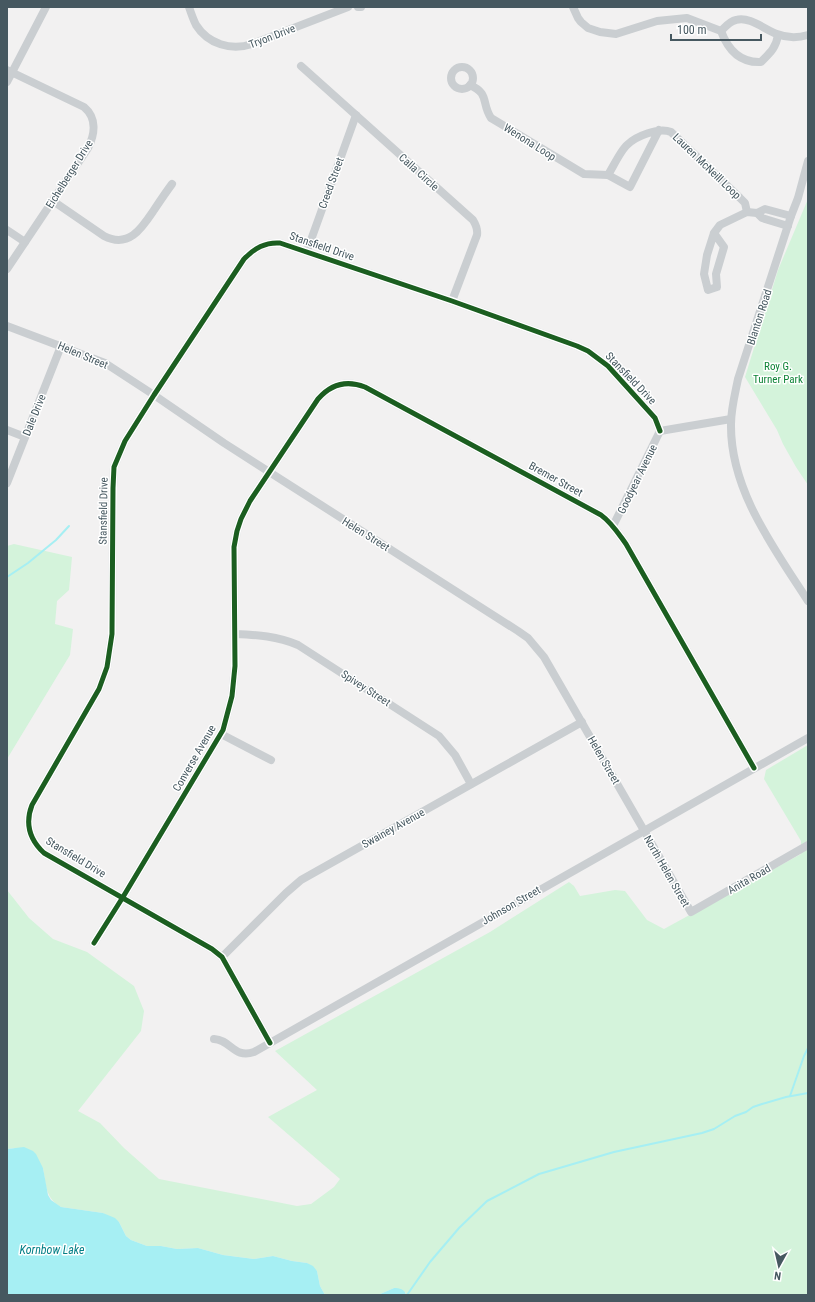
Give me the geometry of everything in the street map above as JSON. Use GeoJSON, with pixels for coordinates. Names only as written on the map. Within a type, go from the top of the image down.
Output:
{"type":"FeatureCollection","features":[{"type":"Feature","properties":{"kind":"street"},"geometry":{"type":"LineString","coordinates":[[7,82],[10,71],[46,7]]}},
{"type":"Feature","properties":{"kind":"street","name":"Tryon Drive"},"geometry":{"type":"LineString","coordinates":[[189,7],[195,24],[206,36],[220,44],[236,47],[252,44],[348,7]]}},
{"type":"Feature","properties":{"kind":"street"},"geometry":{"type":"LineString","coordinates":[[573,7],[578,18],[588,28],[600,32],[616,34],[657,21],[687,18],[721,31],[733,53],[752,63],[761,62],[768,56],[777,44],[778,35]]}},
{"type":"Feature","properties":{"kind":"street"},"geometry":{"type":"LineString","coordinates":[[721,31],[735,20],[744,19],[778,35],[790,37],[802,37],[808,35]]}},
{"type":"Feature","properties":{"kind":"street","name":"Calla Circle"},"geometry":{"type":"LineString","coordinates":[[301,66],[475,223],[477,235],[452,301]]}},
{"type":"Feature","properties":{"kind":"street","name":"Eichelberger Drive"},"geometry":{"type":"LineString","coordinates":[[7,269],[90,144],[94,133],[93,120],[90,113],[84,107],[10,71]]}},
{"type":"Feature","properties":{"kind":"street","name":"Wenona Loop"},"geometry":{"type":"LineString","coordinates":[[470,85],[482,93],[486,110],[491,118],[584,174],[608,175]]}},
{"type":"Feature","properties":{"kind":"street","name":"Creed Street"},"geometry":{"type":"LineString","coordinates":[[307,251],[356,115]]}},
{"type":"Feature","properties":{"kind":"street","name":"Lauren McNeill Loop"},"geometry":{"type":"LineString","coordinates":[[659,130],[630,187],[608,175],[626,145],[637,138],[659,130],[668,131],[675,135],[745,203],[747,212]]}},
{"type":"Feature","properties":{"kind":"street","name":"Blanton Road"},"geometry":{"type":"LineString","coordinates":[[808,161],[798,198],[738,379],[731,419],[735,460],[743,488],[761,525],[808,601]]}},
{"type":"Feature","properties":{"kind":"street"},"geometry":{"type":"LineString","coordinates":[[52,201],[104,236],[120,240],[132,236],[142,229],[172,184]]}},
{"type":"Feature","properties":{"kind":"street","name":"Lauren McNeill Loop"},"geometry":{"type":"LineString","coordinates":[[714,233],[720,225],[747,212],[757,213],[765,209],[791,216]]}},
{"type":"Feature","properties":{"kind":"street","name":"Lauren McNeill Loop"},"geometry":{"type":"LineString","coordinates":[[757,213],[762,218],[788,226]]}},
{"type":"Feature","properties":{"kind":"street"},"geometry":{"type":"LineString","coordinates":[[7,230],[25,242]]}},
{"type":"Feature","properties":{"kind":"street"},"geometry":{"type":"LineString","coordinates":[[714,233],[724,247],[716,274],[717,287],[708,290],[704,274],[709,248],[714,233]]}},
{"type":"Feature","properties":{"kind":"street","name":"Stansfield Drive"},"geometry":{"type":"LineString","coordinates":[[270,1043],[222,958],[212,949],[44,853],[33,840],[29,827],[28,816],[32,804],[99,689],[107,666],[112,634],[114,467],[126,441],[154,395],[244,259],[260,246],[272,243],[284,244],[307,251],[578,346],[588,351],[608,366],[655,418],[660,431]]}},
{"type":"Feature","properties":{"kind":"street","name":"Helen Street"},"geometry":{"type":"LineString","coordinates":[[7,326],[105,363],[269,473],[518,630],[528,638],[544,656],[644,830]]}},
{"type":"Feature","properties":{"kind":"street","name":"Dale Drive"},"geometry":{"type":"LineString","coordinates":[[7,483],[61,346]]}},
{"type":"Feature","properties":{"kind":"street","name":"Bremer Street"},"geometry":{"type":"LineString","coordinates":[[269,473],[323,392],[337,384],[358,384],[601,515],[613,526],[626,544],[754,768]]}},
{"type":"Feature","properties":{"kind":"street","name":"Goodyear Avenue"},"geometry":{"type":"LineString","coordinates":[[613,526],[660,431],[731,419]]}},
{"type":"Feature","properties":{"kind":"street"},"geometry":{"type":"LineString","coordinates":[[7,430],[25,437]]}},
{"type":"Feature","properties":{"kind":"street","name":"Converse Avenue"},"geometry":{"type":"LineString","coordinates":[[94,943],[221,734],[227,716],[234,682],[236,634],[234,543],[246,508],[269,473]]}},
{"type":"Feature","properties":{"kind":"street","name":"Spivey Street"},"geometry":{"type":"LineString","coordinates":[[236,634],[266,635],[298,644],[439,736],[455,754],[471,784]]}},
{"type":"Feature","properties":{"kind":"street","name":"Swainey Avenue"},"geometry":{"type":"LineString","coordinates":[[222,958],[286,893],[302,880],[582,722]]}},
{"type":"Feature","properties":{"kind":"street"},"geometry":{"type":"LineString","coordinates":[[221,734],[271,760]]}},
{"type":"Feature","properties":{"kind":"street","name":"Johnson Street"},"geometry":{"type":"LineString","coordinates":[[214,1039],[225,1042],[238,1053],[244,1054],[254,1052],[808,738]]}},
{"type":"Feature","properties":{"kind":"street","name":"North Helen Street"},"geometry":{"type":"LineString","coordinates":[[644,830],[690,912]]}},
{"type":"Feature","properties":{"kind":"street","name":"Anita Road"},"geometry":{"type":"LineString","coordinates":[[690,912],[808,845]]}},
{"type":"Feature","properties":{"kind":"green space","name":"Roy G. Turner Park"},"geometry":{"type":"Polygon","coordinates":[[[808,199],[808,485],[796,467],[777,430],[745,377],[778,270],[808,199]]]}},
{"type":"Feature","properties":{"kind":"green space"},"geometry":{"type":"Polygon","coordinates":[[[14,544],[72,557],[69,590],[57,601],[55,624],[73,629],[70,655],[7,759],[7,546],[14,544]]]}},
{"type":"Feature","properties":{"kind":"green space"},"geometry":{"type":"Polygon","coordinates":[[[808,745],[808,1295],[406,1295],[406,1293],[394,1288],[378,1295],[325,1295],[320,1286],[317,1271],[307,1263],[273,1256],[254,1259],[223,1255],[198,1248],[177,1249],[161,1246],[147,1246],[131,1240],[126,1236],[119,1222],[103,1213],[61,1207],[49,1195],[43,1168],[14,1148],[7,1149],[7,890],[29,918],[53,939],[87,952],[134,986],[144,1011],[141,1031],[78,1111],[100,1123],[124,1148],[159,1179],[297,1206],[311,1204],[334,1187],[340,1179],[268,1117],[317,1090],[275,1051],[490,932],[569,882],[574,886],[580,896],[615,890],[625,891],[647,920],[664,929],[801,854],[801,841],[764,779],[766,770],[808,745]]]}},
{"type":"Feature","properties":{"kind":"water","name":"Kornbow Lake"},"geometry":{"type":"Polygon","coordinates":[[[24,1147],[36,1154],[43,1168],[48,1195],[51,1200],[61,1207],[103,1213],[115,1218],[119,1222],[126,1236],[131,1240],[147,1246],[161,1246],[177,1249],[198,1248],[223,1255],[254,1259],[273,1256],[307,1263],[313,1266],[317,1271],[320,1286],[325,1295],[7,1295],[7,1149],[24,1147]]]}},
{"type":"Feature","properties":{"kind":"water"},"geometry":{"type":"Polygon","coordinates":[[[394,1288],[403,1290],[406,1295],[378,1295],[394,1288]]]}},
{"type":"Feature","properties":{"kind":"waterway"},"geometry":{"type":"LineString","coordinates":[[7,577],[28,563],[56,540],[69,526]]}},
{"type":"Feature","properties":{"kind":"waterway"},"geometry":{"type":"LineString","coordinates":[[790,1096],[808,1048]]}},
{"type":"Feature","properties":{"kind":"waterway"},"geometry":{"type":"LineString","coordinates":[[407,1295],[430,1262],[459,1228],[487,1201],[539,1174],[614,1152],[702,1133],[714,1129],[753,1107],[786,1097],[808,1093]]}},
{"type":"Feature","properties":{"kind":"cycle path"},"geometry":{"type":"LineString","coordinates":[[270,1043],[222,957],[212,949],[44,853],[35,842],[30,830],[29,818],[32,805],[99,689],[107,667],[112,634],[114,467],[125,441],[154,395],[244,259],[260,246],[280,243],[452,301],[588,351],[608,366],[655,418],[660,431]]}},
{"type":"Feature","properties":{"kind":"cycle path"},"geometry":{"type":"LineString","coordinates":[[94,943],[223,730],[232,696],[235,666],[234,547],[241,519],[250,501],[318,399],[328,390],[340,385],[352,384],[365,387],[605,518],[615,528],[626,544],[754,768]]}}]}
